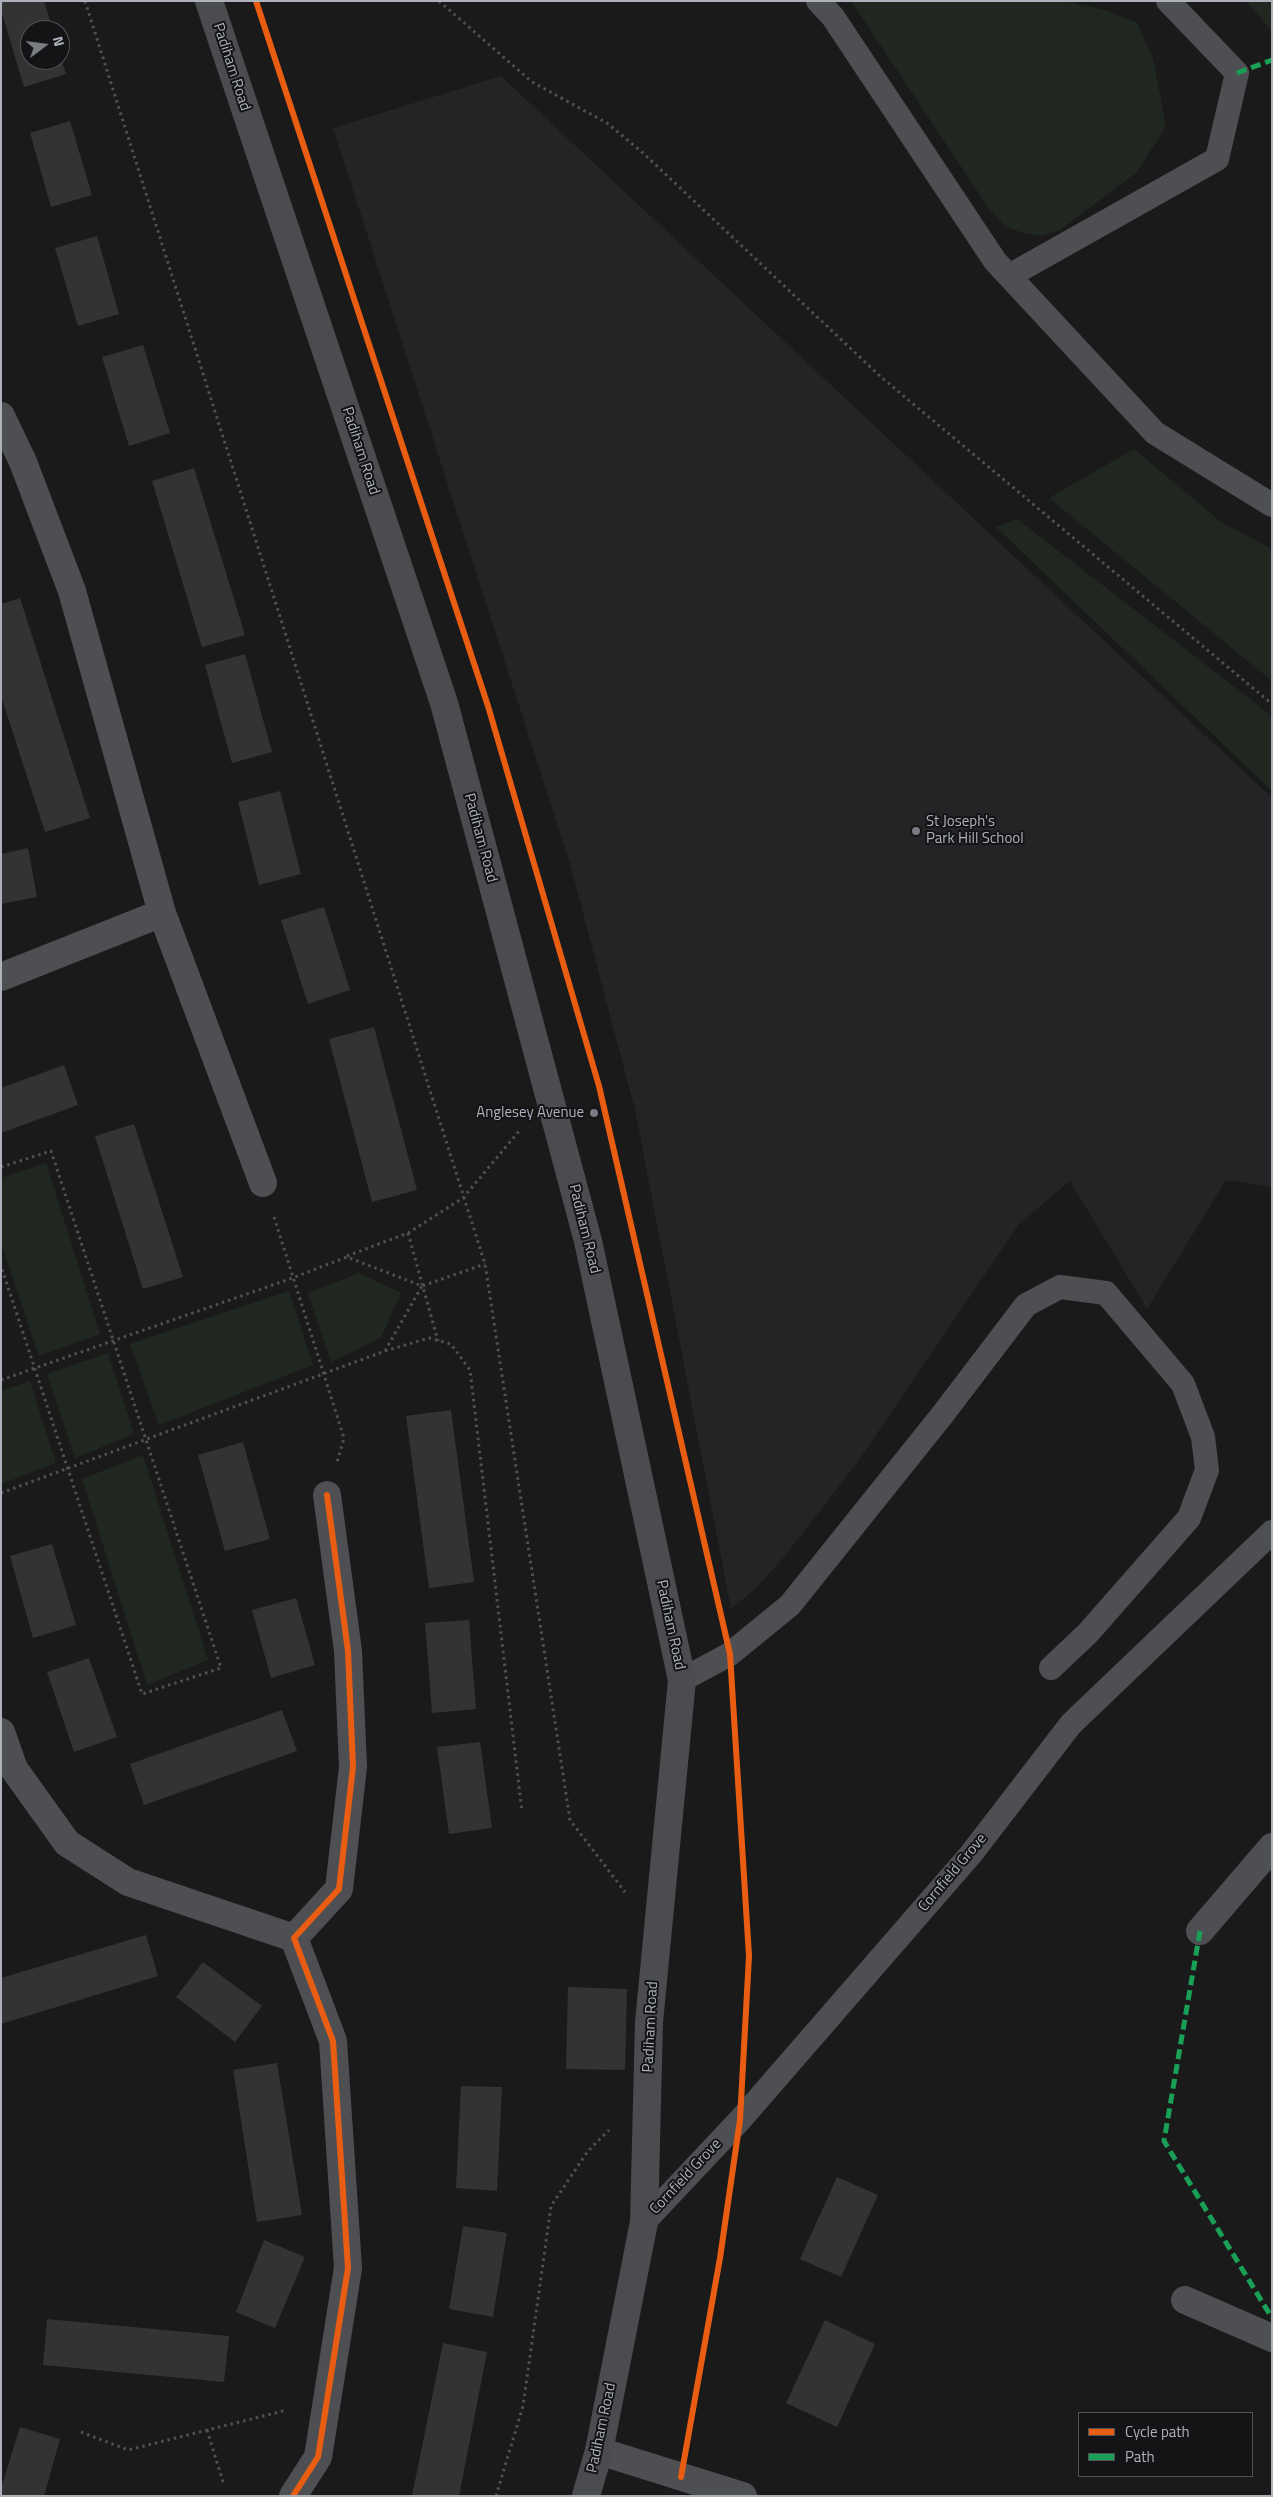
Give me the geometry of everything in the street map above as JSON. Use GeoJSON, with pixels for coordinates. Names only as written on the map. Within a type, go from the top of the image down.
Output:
{"type":"FeatureCollection","features":[{"type":"Feature","properties":{"kind":"main road","name":"Padiham Road"},"geometry":{"type":"LineString","coordinates":[[209,1],[444,703],[588,1241],[682,1680],[649,2022],[644,2222],[599,2451],[586,2496]]}},
{"type":"Feature","properties":{"kind":"street"},"geometry":{"type":"LineString","coordinates":[[1,416],[23,462],[72,591],[162,913],[263,1183]]}},
{"type":"Feature","properties":{"kind":"street"},"geometry":{"type":"LineString","coordinates":[[1,977],[162,913]]}},
{"type":"Feature","properties":{"kind":"street"},"geometry":{"type":"LineString","coordinates":[[294,1938],[339,1888],[353,1768],[348,1651],[327,1495]]}},
{"type":"Feature","properties":{"kind":"street"},"geometry":{"type":"LineString","coordinates":[[1,1732],[14,1768],[67,1843],[128,1882],[294,1938]]}},
{"type":"Feature","properties":{"kind":"street"},"geometry":{"type":"LineString","coordinates":[[1200,1931],[1272,1847]]}},
{"type":"Feature","properties":{"kind":"street"},"geometry":{"type":"LineString","coordinates":[[293,2496],[318,2457],[348,2268],[333,2041],[294,1938]]}},
{"type":"Feature","properties":{"kind":"street"},"geometry":{"type":"LineString","coordinates":[[1185,2300],[1272,2338]]}},
{"type":"Feature","properties":{"kind":"street"},"geometry":{"type":"LineString","coordinates":[[599,2451],[743,2496]]}},
{"type":"Feature","properties":{"kind":"lane"},"geometry":{"type":"LineString","coordinates":[[818,1],[832,17],[995,261],[1155,433],[1272,505]]}},
{"type":"Feature","properties":{"kind":"lane"},"geometry":{"type":"LineString","coordinates":[[1009,276],[1217,159],[1237,73],[1168,1]]}},
{"type":"Feature","properties":{"kind":"lane"},"geometry":{"type":"LineString","coordinates":[[682,1680],[730,1654],[790,1605],[943,1414],[1026,1305],[1060,1288],[1106,1293],[1158,1352],[1183,1384],[1202,1437],[1207,1470],[1189,1518],[1088,1633],[1051,1668]]}},
{"type":"Feature","properties":{"kind":"lane","name":"Cornfield Grove"},"geometry":{"type":"LineString","coordinates":[[644,2222],[740,2120],[970,1854],[1071,1724],[1272,1532]]}},
{"type":"Feature","properties":{"kind":"path"},"geometry":{"type":"LineString","coordinates":[[85,1],[485,1264],[570,1820],[628,1897]]}},
{"type":"Feature","properties":{"kind":"path"},"geometry":{"type":"LineString","coordinates":[[439,1],[532,82],[607,123],[643,153],[881,377],[1272,704]]}},
{"type":"Feature","properties":{"kind":"path"},"geometry":{"type":"LineString","coordinates":[[1,1380],[293,1278],[408,1233],[463,1198],[549,1097]]}},
{"type":"Feature","properties":{"kind":"path"},"geometry":{"type":"LineString","coordinates":[[1,1168],[51,1151],[221,1668],[142,1694],[1,1266]]}},
{"type":"Feature","properties":{"kind":"path"},"geometry":{"type":"LineString","coordinates":[[263,1183],[344,1438],[327,1495]]}},
{"type":"Feature","properties":{"kind":"path"},"geometry":{"type":"LineString","coordinates":[[408,1233],[438,1341]]}},
{"type":"Feature","properties":{"kind":"path"},"geometry":{"type":"LineString","coordinates":[[347,1257],[422,1286],[485,1264]]}},
{"type":"Feature","properties":{"kind":"path"},"geometry":{"type":"LineString","coordinates":[[385,1351],[422,1286]]}},
{"type":"Feature","properties":{"kind":"path"},"geometry":{"type":"LineString","coordinates":[[1,1493],[385,1351],[429,1338],[451,1344],[470,1370],[522,1812]]}},
{"type":"Feature","properties":{"kind":"path"},"geometry":{"type":"LineString","coordinates":[[496,2496],[524,2406],[551,2206],[588,2151],[648,2091]]}},
{"type":"Feature","properties":{"kind":"path"},"geometry":{"type":"LineString","coordinates":[[81,2432],[128,2450],[327,2400]]}},
{"type":"Feature","properties":{"kind":"path"},"geometry":{"type":"LineString","coordinates":[[207,2430],[224,2485]]}},
{"type":"Feature","properties":{"kind":"shaded area"},"geometry":{"type":"Polygon","coordinates":[[[851,1],[1064,1],[1105,10],[1137,23],[1153,58],[1166,127],[1136,173],[1060,230],[1040,236],[1006,227],[990,210],[851,1]]]}},
{"type":"Feature","properties":{"kind":"shaded area"},"geometry":{"type":"Polygon","coordinates":[[[1246,1],[1272,1],[1272,31],[1246,1]]]}},
{"type":"Feature","properties":{"kind":"shaded area","name":"St Joseph's Park Hill School"},"geometry":{"type":"Polygon","coordinates":[[[501,76],[1272,798],[1272,1187],[1226,1180],[1147,1309],[1070,1181],[1019,1224],[857,1463],[785,1556],[755,1589],[731,1609],[635,1110],[570,864],[333,128],[501,76]]]}},
{"type":"Feature","properties":{"kind":"shaded area"},"geometry":{"type":"Polygon","coordinates":[[[1134,449],[1221,522],[1272,549],[1272,681],[1049,498],[1134,449]]]}},
{"type":"Feature","properties":{"kind":"shaded area"},"geometry":{"type":"Polygon","coordinates":[[[1017,519],[1272,716],[1272,791],[996,527],[1017,519]]]}},
{"type":"Feature","properties":{"kind":"shaded area"},"geometry":{"type":"Polygon","coordinates":[[[46,1163],[100,1334],[39,1356],[1,1243],[1,1178],[46,1163]]]}},
{"type":"Feature","properties":{"kind":"shaded area"},"geometry":{"type":"Polygon","coordinates":[[[359,1273],[401,1293],[381,1338],[331,1362],[308,1293],[359,1273]]]}},
{"type":"Feature","properties":{"kind":"shaded area"},"geometry":{"type":"Polygon","coordinates":[[[289,1291],[313,1365],[159,1425],[130,1344],[289,1291]]]}},
{"type":"Feature","properties":{"kind":"shaded area"},"geometry":{"type":"Polygon","coordinates":[[[108,1353],[134,1434],[75,1458],[47,1374],[108,1353]]]}},
{"type":"Feature","properties":{"kind":"shaded area"},"geometry":{"type":"Polygon","coordinates":[[[30,1381],[56,1463],[1,1484],[1,1391],[30,1381]]]}},
{"type":"Feature","properties":{"kind":"shaded area"},"geometry":{"type":"Polygon","coordinates":[[[143,1455],[208,1660],[147,1685],[82,1479],[143,1455]]]}},
{"type":"Feature","properties":{"kind":"building"},"geometry":{"type":"Polygon","coordinates":[[[1,1],[44,1],[50,20],[20,20],[20,70],[65,70],[66,74],[24,87],[1,10],[1,1]]]}},
{"type":"Feature","properties":{"kind":"building"},"geometry":{"type":"Polygon","coordinates":[[[70,121],[92,195],[51,207],[30,133],[70,121]]]}},
{"type":"Feature","properties":{"kind":"building"},"geometry":{"type":"Polygon","coordinates":[[[97,236],[119,314],[78,326],[55,248],[97,236]]]}},
{"type":"Feature","properties":{"kind":"building"},"geometry":{"type":"Polygon","coordinates":[[[143,345],[170,433],[129,446],[102,357],[143,345]]]}},
{"type":"Feature","properties":{"kind":"building"},"geometry":{"type":"Polygon","coordinates":[[[194,468],[245,635],[202,647],[152,481],[194,468]]]}},
{"type":"Feature","properties":{"kind":"building"},"geometry":{"type":"Polygon","coordinates":[[[20,598],[90,818],[45,832],[1,696],[1,604],[20,598]]]}},
{"type":"Feature","properties":{"kind":"building"},"geometry":{"type":"Polygon","coordinates":[[[245,654],[272,752],[232,763],[205,665],[245,654]]]}},
{"type":"Feature","properties":{"kind":"building"},"geometry":{"type":"Polygon","coordinates":[[[280,791],[301,874],[259,885],[238,802],[280,791]]]}},
{"type":"Feature","properties":{"kind":"building"},"geometry":{"type":"Polygon","coordinates":[[[28,848],[37,897],[1,904],[1,854],[28,848]]]}},
{"type":"Feature","properties":{"kind":"building"},"geometry":{"type":"Polygon","coordinates":[[[324,907],[350,990],[308,1004],[281,920],[324,907]]]}},
{"type":"Feature","properties":{"kind":"building"},"geometry":{"type":"Polygon","coordinates":[[[374,1027],[417,1190],[372,1202],[329,1039],[374,1027]]]}},
{"type":"Feature","properties":{"kind":"building"},"geometry":{"type":"Polygon","coordinates":[[[64,1065],[78,1105],[1,1133],[1,1088],[64,1065]]]}},
{"type":"Feature","properties":{"kind":"building"},"geometry":{"type":"Polygon","coordinates":[[[134,1124],[183,1277],[143,1289],[95,1136],[134,1124]]]}},
{"type":"Feature","properties":{"kind":"building"},"geometry":{"type":"Polygon","coordinates":[[[451,1410],[474,1582],[429,1588],[406,1416],[451,1410]]]}},
{"type":"Feature","properties":{"kind":"building"},"geometry":{"type":"Polygon","coordinates":[[[243,1442],[270,1539],[225,1551],[198,1455],[243,1442]]]}},
{"type":"Feature","properties":{"kind":"building"},"geometry":{"type":"Polygon","coordinates":[[[52,1544],[76,1625],[33,1638],[10,1556],[52,1544]]]}},
{"type":"Feature","properties":{"kind":"building"},"geometry":{"type":"Polygon","coordinates":[[[296,1598],[315,1665],[271,1678],[252,1610],[296,1598]]]}},
{"type":"Feature","properties":{"kind":"building"},"geometry":{"type":"Polygon","coordinates":[[[469,1620],[476,1709],[432,1713],[425,1623],[469,1620]]]}},
{"type":"Feature","properties":{"kind":"building"},"geometry":{"type":"Polygon","coordinates":[[[89,1658],[117,1737],[74,1752],[47,1672],[89,1658]]]}},
{"type":"Feature","properties":{"kind":"building"},"geometry":{"type":"Polygon","coordinates":[[[282,1710],[297,1751],[144,1805],[130,1764],[282,1710]]]}},
{"type":"Feature","properties":{"kind":"building"},"geometry":{"type":"Polygon","coordinates":[[[480,1742],[492,1828],[449,1834],[437,1747],[480,1742]]]}},
{"type":"Feature","properties":{"kind":"building"},"geometry":{"type":"Polygon","coordinates":[[[146,1935],[158,1976],[1,2024],[1,1978],[146,1935]]]}},
{"type":"Feature","properties":{"kind":"building"},"geometry":{"type":"Polygon","coordinates":[[[203,1962],[262,2006],[235,2042],[176,1997],[203,1962]]]}},
{"type":"Feature","properties":{"kind":"building"},"geometry":{"type":"Polygon","coordinates":[[[568,1987],[627,1989],[625,2070],[566,2069],[568,1987]]]}},
{"type":"Feature","properties":{"kind":"building"},"geometry":{"type":"Polygon","coordinates":[[[277,2063],[302,2215],[257,2222],[233,2070],[277,2063]]]}},
{"type":"Feature","properties":{"kind":"building"},"geometry":{"type":"Polygon","coordinates":[[[461,2086],[502,2087],[497,2191],[456,2188],[461,2086]]]}},
{"type":"Feature","properties":{"kind":"building"},"geometry":{"type":"Polygon","coordinates":[[[837,2177],[878,2195],[841,2277],[800,2259],[837,2177]]]}},
{"type":"Feature","properties":{"kind":"building"},"geometry":{"type":"Polygon","coordinates":[[[463,2226],[507,2233],[493,2317],[449,2309],[463,2226]]]}},
{"type":"Feature","properties":{"kind":"building"},"geometry":{"type":"Polygon","coordinates":[[[264,2240],[305,2257],[275,2328],[236,2312],[264,2240]]]}},
{"type":"Feature","properties":{"kind":"building"},"geometry":{"type":"Polygon","coordinates":[[[47,2319],[229,2336],[224,2382],[43,2365],[47,2319]]]}},
{"type":"Feature","properties":{"kind":"building"},"geometry":{"type":"Polygon","coordinates":[[[825,2320],[875,2344],[837,2427],[786,2403],[825,2320]]]}},
{"type":"Feature","properties":{"kind":"building"},"geometry":{"type":"Polygon","coordinates":[[[443,2343],[487,2352],[459,2496],[412,2496],[443,2343]]]}},
{"type":"Feature","properties":{"kind":"building"},"geometry":{"type":"Polygon","coordinates":[[[20,2427],[60,2439],[44,2496],[1,2496],[1,2488],[20,2427]]]}},
{"type":"Feature","properties":{"kind":"marked path"},"geometry":{"type":"LineString","coordinates":[[1237,73],[1272,60]]}},
{"type":"Feature","properties":{"kind":"marked path"},"geometry":{"type":"LineString","coordinates":[[1200,1931],[1164,2141],[1272,2318]]}},
{"type":"Feature","properties":{"kind":"cycle path"},"geometry":{"type":"LineString","coordinates":[[256,1],[488,706],[599,1086],[730,1654],[749,1956],[740,2120],[720,2258],[681,2477]]}},
{"type":"Feature","properties":{"kind":"cycle path"},"geometry":{"type":"LineString","coordinates":[[293,2496],[318,2457],[348,2268],[333,2041],[294,1938],[339,1889],[353,1767],[348,1651],[327,1495]]}},
{"type":"Feature","properties":{"kind":"place","name":"St Joseph's Park Hill School"},"geometry":{"type":"Point","coordinates":[916,831]}},
{"type":"Feature","properties":{"kind":"place","name":"Anglesey Avenue"},"geometry":{"type":"Point","coordinates":[594,1113]}}]}
